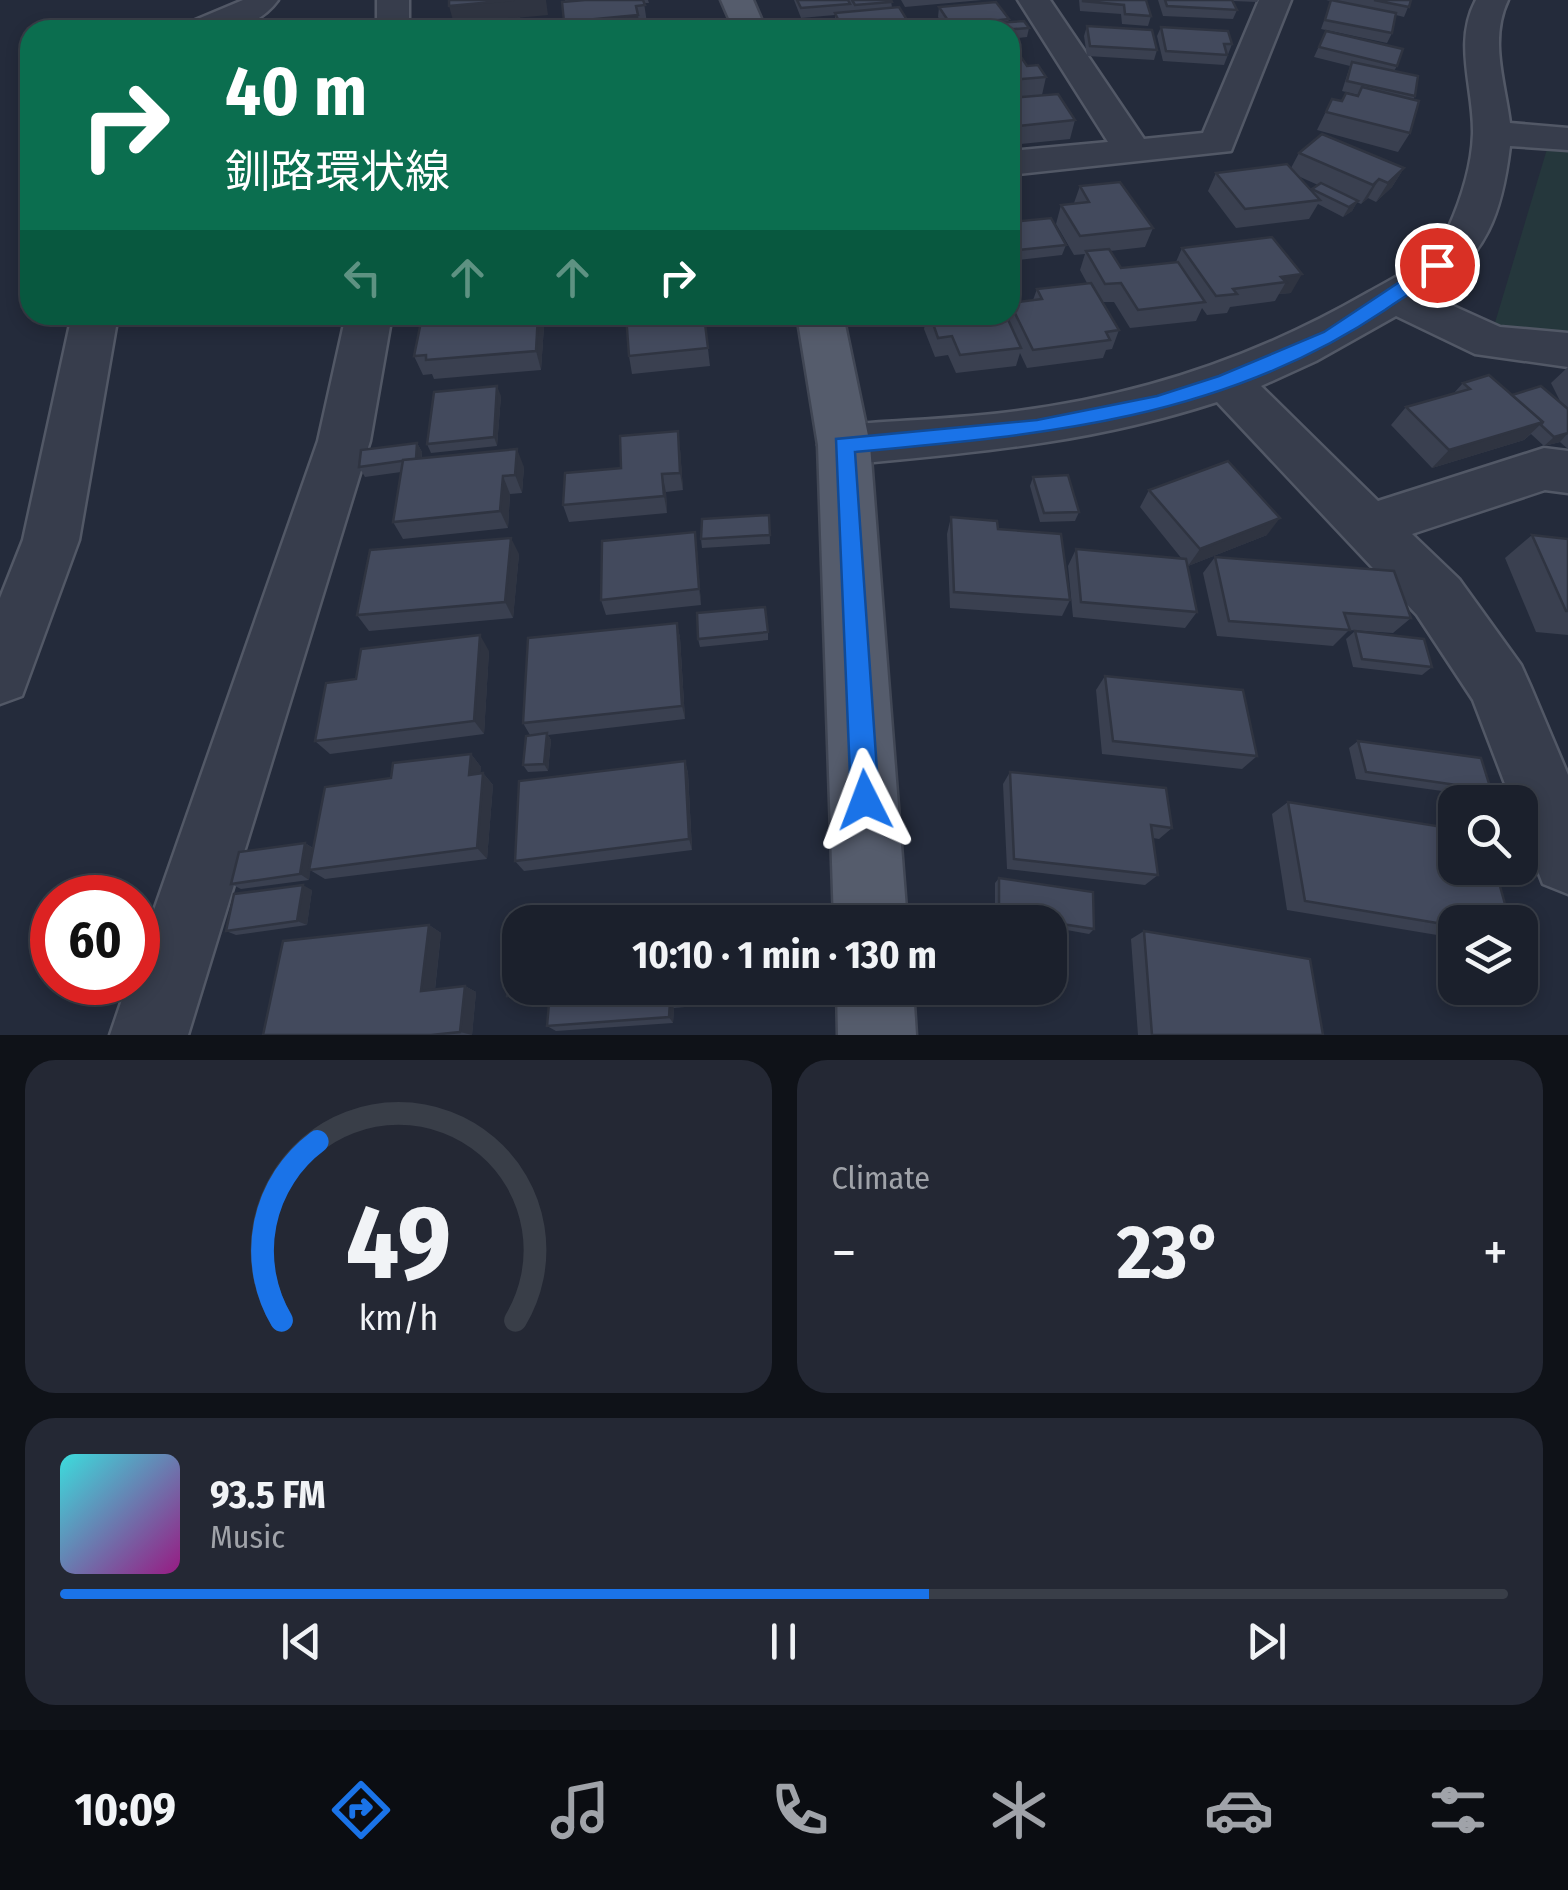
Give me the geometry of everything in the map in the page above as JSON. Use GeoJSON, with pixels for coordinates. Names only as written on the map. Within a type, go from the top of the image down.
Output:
{"type":"FeatureCollection","features":[{"type":"Feature","properties":{"kind":"main road"},"geometry":{"type":"LineString","coordinates":[[822,325],[844,445],[871,905]]}},
{"type":"Feature","properties":{"kind":"main road"},"geometry":{"type":"LineString","coordinates":[[876,1005],[877,1035]]}},
{"type":"Feature","properties":{"kind":"street"},"geometry":{"type":"LineString","coordinates":[[230,20],[248,14],[262,0]]}},
{"type":"Feature","properties":{"kind":"street"},"geometry":{"type":"LineString","coordinates":[[1034,0],[1133,151]]}},
{"type":"Feature","properties":{"kind":"street"},"geometry":{"type":"LineString","coordinates":[[1020,161],[1218,143],[1276,0]]}},
{"type":"Feature","properties":{"kind":"street"},"geometry":{"type":"LineString","coordinates":[[844,445],[1037,428],[1158,403],[1226,381],[1331,337],[1394,297],[1458,250],[1484,183],[1492,134],[1482,64],[1485,9],[1492,0]]}},
{"type":"Feature","properties":{"kind":"street"},"geometry":{"type":"LineString","coordinates":[[1492,134],[1568,139]]}},
{"type":"Feature","properties":{"kind":"street"},"geometry":{"type":"LineString","coordinates":[[1394,297],[1492,342],[1568,350]]}},
{"type":"Feature","properties":{"kind":"street"},"geometry":{"type":"LineString","coordinates":[[0,676],[51,540],[93,325]]}},
{"type":"Feature","properties":{"kind":"street"},"geometry":{"type":"LineString","coordinates":[[148,1035],[344,441],[367,325]]}},
{"type":"Feature","properties":{"kind":"street"},"geometry":{"type":"LineString","coordinates":[[1226,381],[1438,596],[1499,685],[1568,859]]}},
{"type":"Feature","properties":{"kind":"street"},"geometry":{"type":"LineString","coordinates":[[1369,526],[1544,470],[1568,472]]}},
{"type":"Feature","properties":{"kind":"shaded area"},"geometry":{"type":"Polygon","coordinates":[[[1547,149],[1568,150],[1568,333],[1494,326],[1547,149]]]}},
{"type":"Feature","properties":{"kind":"building"},"geometry":{"type":"Polygon","coordinates":[[[449,0],[514,0],[449,6],[449,0]]]}},
{"type":"Feature","properties":{"kind":"building"},"geometry":{"type":"Polygon","coordinates":[[[643,0],[645,5],[636,6],[638,15],[564,20],[562,2],[643,0]]]}},
{"type":"Feature","properties":{"kind":"building"},"geometry":{"type":"Polygon","coordinates":[[[797,0],[848,0],[850,4],[801,8],[797,0]]]}},
{"type":"Feature","properties":{"kind":"building"},"geometry":{"type":"Polygon","coordinates":[[[852,0],[891,0],[892,2],[855,5],[852,0]]]}},
{"type":"Feature","properties":{"kind":"building"},"geometry":{"type":"Polygon","coordinates":[[[1083,0],[1146,0],[1151,16],[1125,14],[1124,5],[1083,0]]]}},
{"type":"Feature","properties":{"kind":"building"},"geometry":{"type":"Polygon","coordinates":[[[1165,0],[1232,0],[1237,10],[1167,6],[1165,0]]]}},
{"type":"Feature","properties":{"kind":"building"},"geometry":{"type":"Polygon","coordinates":[[[1331,0],[1396,13],[1392,33],[1325,20],[1331,0]]]}},
{"type":"Feature","properties":{"kind":"building"},"geometry":{"type":"Polygon","coordinates":[[[1374,0],[1411,0],[1409,7],[1374,0]]]}},
{"type":"Feature","properties":{"kind":"building"},"geometry":{"type":"Polygon","coordinates":[[[996,2],[1009,19],[948,20],[939,7],[996,2]]]}},
{"type":"Feature","properties":{"kind":"building"},"geometry":{"type":"Polygon","coordinates":[[[899,7],[907,20],[838,20],[835,13],[899,7]]]}},
{"type":"Feature","properties":{"kind":"building"},"geometry":{"type":"Polygon","coordinates":[[[1087,26],[1152,30],[1157,50],[1090,46],[1087,26]]]}},
{"type":"Feature","properties":{"kind":"building"},"geometry":{"type":"Polygon","coordinates":[[[1161,27],[1228,31],[1232,44],[1224,44],[1227,55],[1166,51],[1161,27]]]}},
{"type":"Feature","properties":{"kind":"building"},"geometry":{"type":"Polygon","coordinates":[[[1326,31],[1403,49],[1397,66],[1319,47],[1326,31]]]}},
{"type":"Feature","properties":{"kind":"building"},"geometry":{"type":"Polygon","coordinates":[[[1020,57],[1027,66],[1038,65],[1046,77],[1020,79],[1020,57]]]}},
{"type":"Feature","properties":{"kind":"building"},"geometry":{"type":"Polygon","coordinates":[[[1352,62],[1418,76],[1415,96],[1347,81],[1352,62]]]}},
{"type":"Feature","properties":{"kind":"building"},"geometry":{"type":"Polygon","coordinates":[[[1362,87],[1419,101],[1410,133],[1326,112],[1332,99],[1342,101],[1346,93],[1358,96],[1362,87]]]}},
{"type":"Feature","properties":{"kind":"building"},"geometry":{"type":"Polygon","coordinates":[[[1058,94],[1075,120],[1020,126],[1020,97],[1058,94]]]}},
{"type":"Feature","properties":{"kind":"building"},"geometry":{"type":"Polygon","coordinates":[[[1322,134],[1404,168],[1388,183],[1379,179],[1373,185],[1299,153],[1322,134]]]}},
{"type":"Feature","properties":{"kind":"building"},"geometry":{"type":"Polygon","coordinates":[[[1287,164],[1320,200],[1245,209],[1216,173],[1287,164]]]}},
{"type":"Feature","properties":{"kind":"building"},"geometry":{"type":"Polygon","coordinates":[[[1120,182],[1153,228],[1080,236],[1061,205],[1089,202],[1080,186],[1120,182]]]}},
{"type":"Feature","properties":{"kind":"building"},"geometry":{"type":"Polygon","coordinates":[[[1321,183],[1358,201],[1349,207],[1312,189],[1321,183]]]}},
{"type":"Feature","properties":{"kind":"building"},"geometry":{"type":"Polygon","coordinates":[[[1051,218],[1066,245],[1020,250],[1020,221],[1051,218]]]}},
{"type":"Feature","properties":{"kind":"building"},"geometry":{"type":"Polygon","coordinates":[[[1272,237],[1302,274],[1281,277],[1286,282],[1233,289],[1237,294],[1216,296],[1182,248],[1272,237]]]}},
{"type":"Feature","properties":{"kind":"building"},"geometry":{"type":"Polygon","coordinates":[[[1109,249],[1121,268],[1178,262],[1205,302],[1138,310],[1121,283],[1105,284],[1086,251],[1109,249]]]}},
{"type":"Feature","properties":{"kind":"building"},"geometry":{"type":"Polygon","coordinates":[[[1091,283],[1119,330],[1106,332],[1110,340],[1033,350],[1020,323],[1020,302],[1042,299],[1037,289],[1091,283]]]}},
{"type":"Feature","properties":{"kind":"building"},"geometry":{"type":"Polygon","coordinates":[[[420,325],[537,325],[536,351],[426,360],[426,355],[414,356],[420,325]]]}},
{"type":"Feature","properties":{"kind":"building"},"geometry":{"type":"Polygon","coordinates":[[[627,325],[705,325],[708,348],[629,356],[627,325]]]}},
{"type":"Feature","properties":{"kind":"building"},"geometry":{"type":"Polygon","coordinates":[[[933,325],[1011,325],[1021,348],[960,355],[952,336],[938,338],[933,325]]]}},
{"type":"Feature","properties":{"kind":"building"},"geometry":{"type":"Polygon","coordinates":[[[1489,375],[1543,422],[1449,450],[1406,407],[1470,389],[1463,383],[1489,375]]]}},
{"type":"Feature","properties":{"kind":"building"},"geometry":{"type":"Polygon","coordinates":[[[497,386],[494,437],[427,444],[434,392],[497,386]]]}},
{"type":"Feature","properties":{"kind":"building"},"geometry":{"type":"Polygon","coordinates":[[[1541,386],[1568,409],[1568,433],[1554,437],[1512,395],[1541,386]]]}},
{"type":"Feature","properties":{"kind":"building"},"geometry":{"type":"Polygon","coordinates":[[[678,431],[680,473],[662,474],[664,496],[563,505],[565,473],[621,468],[620,436],[678,431]]]}},
{"type":"Feature","properties":{"kind":"building"},"geometry":{"type":"Polygon","coordinates":[[[417,443],[416,459],[359,467],[361,450],[417,443]]]}},
{"type":"Feature","properties":{"kind":"building"},"geometry":{"type":"Polygon","coordinates":[[[517,449],[515,475],[503,476],[500,511],[393,522],[403,460],[517,449]]]}},
{"type":"Feature","properties":{"kind":"building"},"geometry":{"type":"Polygon","coordinates":[[[1228,461],[1280,518],[1200,549],[1149,490],[1228,461]]]}},
{"type":"Feature","properties":{"kind":"building"},"geometry":{"type":"Polygon","coordinates":[[[1068,475],[1079,512],[1044,513],[1033,477],[1068,475]]]}},
{"type":"Feature","properties":{"kind":"building"},"geometry":{"type":"Polygon","coordinates":[[[769,515],[770,535],[701,539],[702,519],[769,515]]]}},
{"type":"Feature","properties":{"kind":"building"},"geometry":{"type":"Polygon","coordinates":[[[951,517],[997,521],[998,529],[1061,534],[1070,600],[954,592],[951,517]]]}},
{"type":"Feature","properties":{"kind":"building"},"geometry":{"type":"Polygon","coordinates":[[[695,532],[699,589],[601,600],[602,541],[695,532]]]}},
{"type":"Feature","properties":{"kind":"building"},"geometry":{"type":"Polygon","coordinates":[[[1532,535],[1568,539],[1568,611],[1566,611],[1532,535]]]}},
{"type":"Feature","properties":{"kind":"building"},"geometry":{"type":"Polygon","coordinates":[[[511,538],[505,602],[357,615],[370,550],[511,538]]]}},
{"type":"Feature","properties":{"kind":"building"},"geometry":{"type":"Polygon","coordinates":[[[1076,549],[1186,559],[1197,612],[1081,602],[1076,549]]]}},
{"type":"Feature","properties":{"kind":"building"},"geometry":{"type":"Polygon","coordinates":[[[1215,557],[1394,571],[1411,618],[1344,613],[1350,630],[1229,621],[1215,557]]]}},
{"type":"Feature","properties":{"kind":"building"},"geometry":{"type":"Polygon","coordinates":[[[765,607],[768,632],[698,639],[697,613],[765,607]]]}},
{"type":"Feature","properties":{"kind":"building"},"geometry":{"type":"Polygon","coordinates":[[[677,623],[682,706],[523,723],[528,638],[677,623]]]}},
{"type":"Feature","properties":{"kind":"building"},"geometry":{"type":"Polygon","coordinates":[[[1355,631],[1424,639],[1432,667],[1362,659],[1355,631]]]}},
{"type":"Feature","properties":{"kind":"building"},"geometry":{"type":"Polygon","coordinates":[[[480,635],[474,721],[315,741],[326,683],[356,679],[361,649],[480,635]]]}},
{"type":"Feature","properties":{"kind":"building"},"geometry":{"type":"Polygon","coordinates":[[[1105,676],[1243,690],[1257,756],[1113,741],[1105,676]]]}},
{"type":"Feature","properties":{"kind":"building"},"geometry":{"type":"Polygon","coordinates":[[[547,733],[544,764],[523,765],[526,736],[547,733]]]}},
{"type":"Feature","properties":{"kind":"building"},"geometry":{"type":"Polygon","coordinates":[[[1358,741],[1481,758],[1489,785],[1456,785],[1366,772],[1358,741]]]}},
{"type":"Feature","properties":{"kind":"building"},"geometry":{"type":"Polygon","coordinates":[[[471,754],[469,775],[483,773],[477,848],[309,870],[325,787],[391,778],[393,763],[471,754]]]}},
{"type":"Feature","properties":{"kind":"building"},"geometry":{"type":"Polygon","coordinates":[[[685,761],[689,839],[515,861],[519,781],[685,761]]]}},
{"type":"Feature","properties":{"kind":"building"},"geometry":{"type":"Polygon","coordinates":[[[1010,772],[1166,788],[1172,828],[1151,825],[1158,875],[1014,859],[1010,772]]]}},
{"type":"Feature","properties":{"kind":"building"},"geometry":{"type":"Polygon","coordinates":[[[1288,802],[1438,826],[1438,885],[1500,885],[1505,905],[1438,905],[1438,923],[1305,901],[1288,802]]]}},
{"type":"Feature","properties":{"kind":"building"},"geometry":{"type":"Polygon","coordinates":[[[305,843],[300,874],[231,884],[239,852],[305,843]]]}},
{"type":"Feature","properties":{"kind":"building"},"geometry":{"type":"Polygon","coordinates":[[[999,878],[1093,892],[1094,929],[1067,925],[1067,905],[999,905],[999,878]]]}},
{"type":"Feature","properties":{"kind":"building"},"geometry":{"type":"Polygon","coordinates":[[[303,885],[297,921],[226,931],[234,894],[303,885]]]}},
{"type":"Feature","properties":{"kind":"building"},"geometry":{"type":"Polygon","coordinates":[[[429,925],[421,991],[465,986],[460,1032],[263,1035],[283,941],[429,925]]]}},
{"type":"Feature","properties":{"kind":"building"},"geometry":{"type":"Polygon","coordinates":[[[1144,931],[1310,959],[1323,1035],[1152,1035],[1144,931]]]}},
{"type":"Feature","properties":{"kind":"building"},"geometry":{"type":"Polygon","coordinates":[[[549,1005],[670,1005],[669,1017],[547,1026],[549,1005]]]}},
{"type":"Feature","properties":{"kind":"route"},"geometry":{"type":"LineString","coordinates":[[865,800],[844,445],[1037,428],[1158,403],[1226,381],[1331,337],[1437,265]]}}]}
